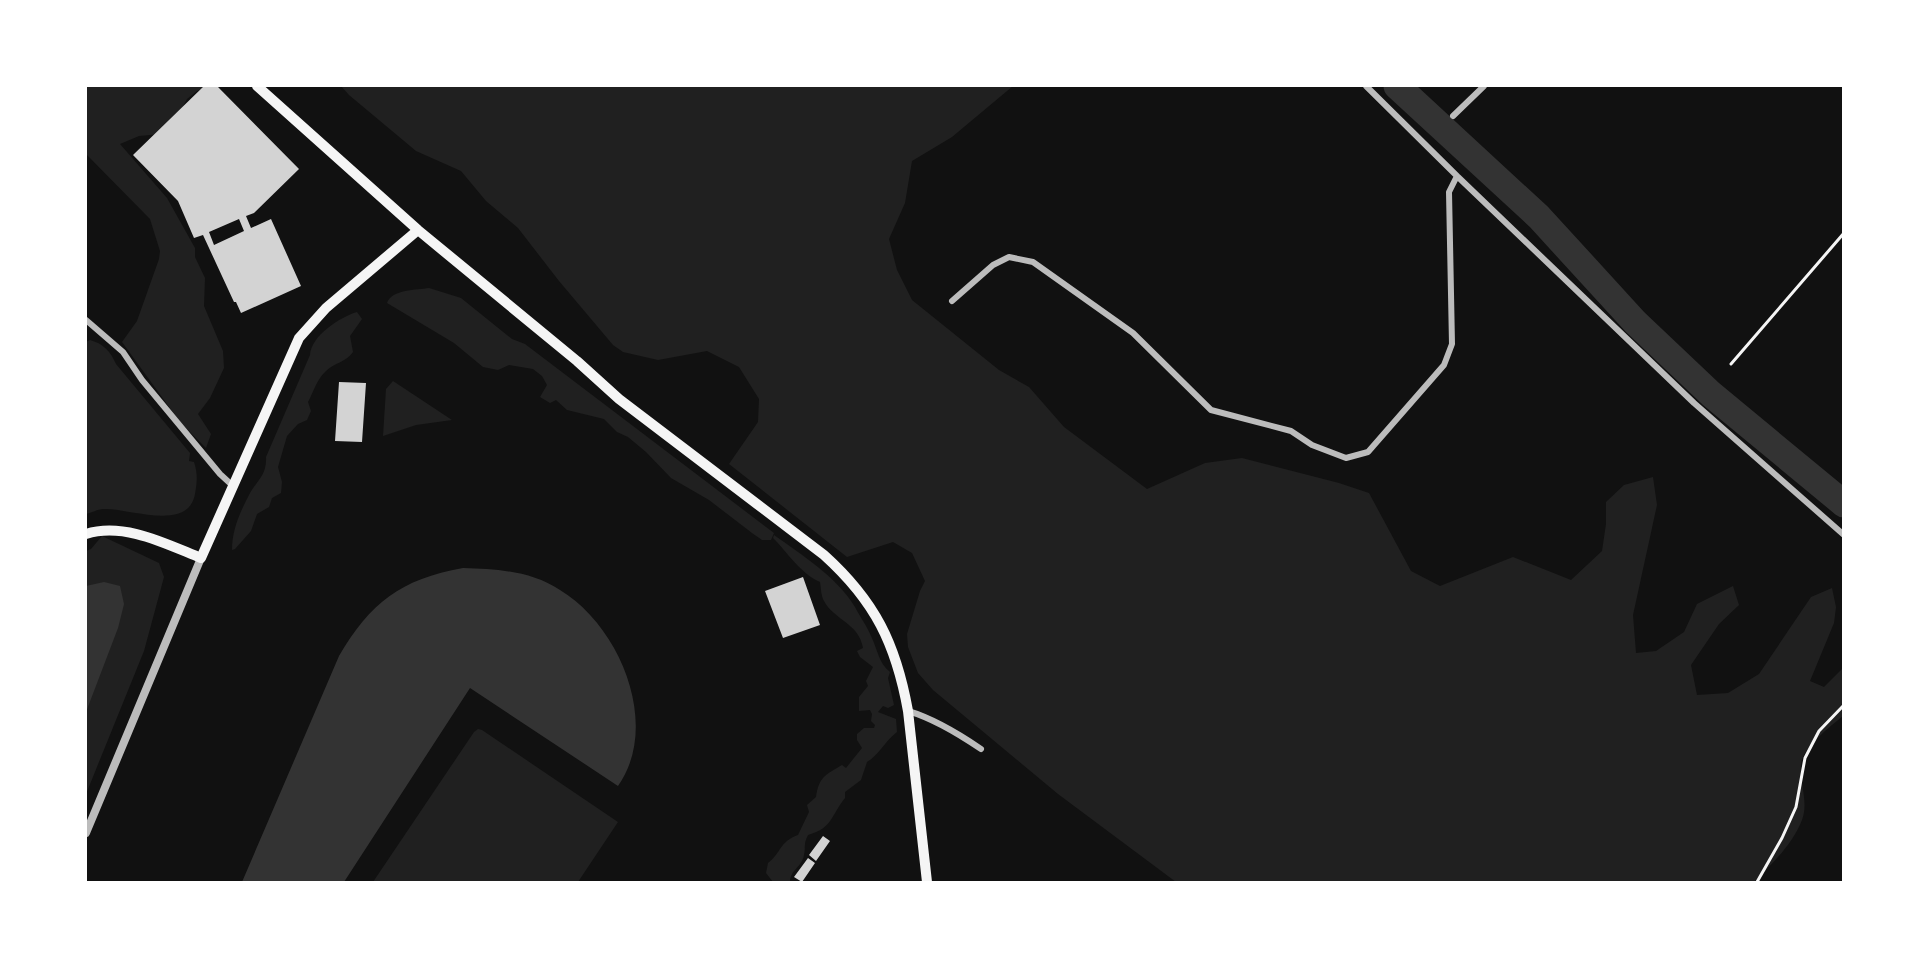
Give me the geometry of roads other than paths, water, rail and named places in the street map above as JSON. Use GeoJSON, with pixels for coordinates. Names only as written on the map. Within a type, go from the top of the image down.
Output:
{"type":"FeatureCollection","features":[{"type":"Feature","properties":{"kind":"main road"},"geometry":{"type":"LineString","coordinates":[[257,86],[418,230],[577,361],[619,399],[784,524],[840,570],[863,596],[880,624],[896,660],[908,711],[927,882]]}},
{"type":"Feature","properties":{"kind":"main road"},"geometry":{"type":"LineString","coordinates":[[86,534],[107,530],[126,532],[201,558],[299,339],[328,306],[418,230]]}},
{"type":"Feature","properties":{"kind":"street"},"geometry":{"type":"LineString","coordinates":[[1366,86],[1694,403],[1844,535]]}},
{"type":"Feature","properties":{"kind":"street"},"geometry":{"type":"LineString","coordinates":[[1453,117],[1484,86]]}},
{"type":"Feature","properties":{"kind":"street"},"geometry":{"type":"LineString","coordinates":[[952,301],[993,265],[1009,257],[1033,262],[1133,333],[1211,410],[1291,431],[1312,446],[1347,458],[1368,452],[1444,365],[1452,344],[1449,192],[1457,176]]}},
{"type":"Feature","properties":{"kind":"street"},"geometry":{"type":"LineString","coordinates":[[86,320],[123,352],[142,380],[220,474],[233,486]]}},
{"type":"Feature","properties":{"kind":"street"},"geometry":{"type":"LineString","coordinates":[[86,833],[201,558]]}},
{"type":"Feature","properties":{"kind":"street"},"geometry":{"type":"LineString","coordinates":[[908,711],[960,734],[981,749]]}},
{"type":"Feature","properties":{"kind":"waterway"},"geometry":{"type":"LineString","coordinates":[[1397,86],[1539,217],[1635,322],[1711,394],[1844,504]]}}]}
